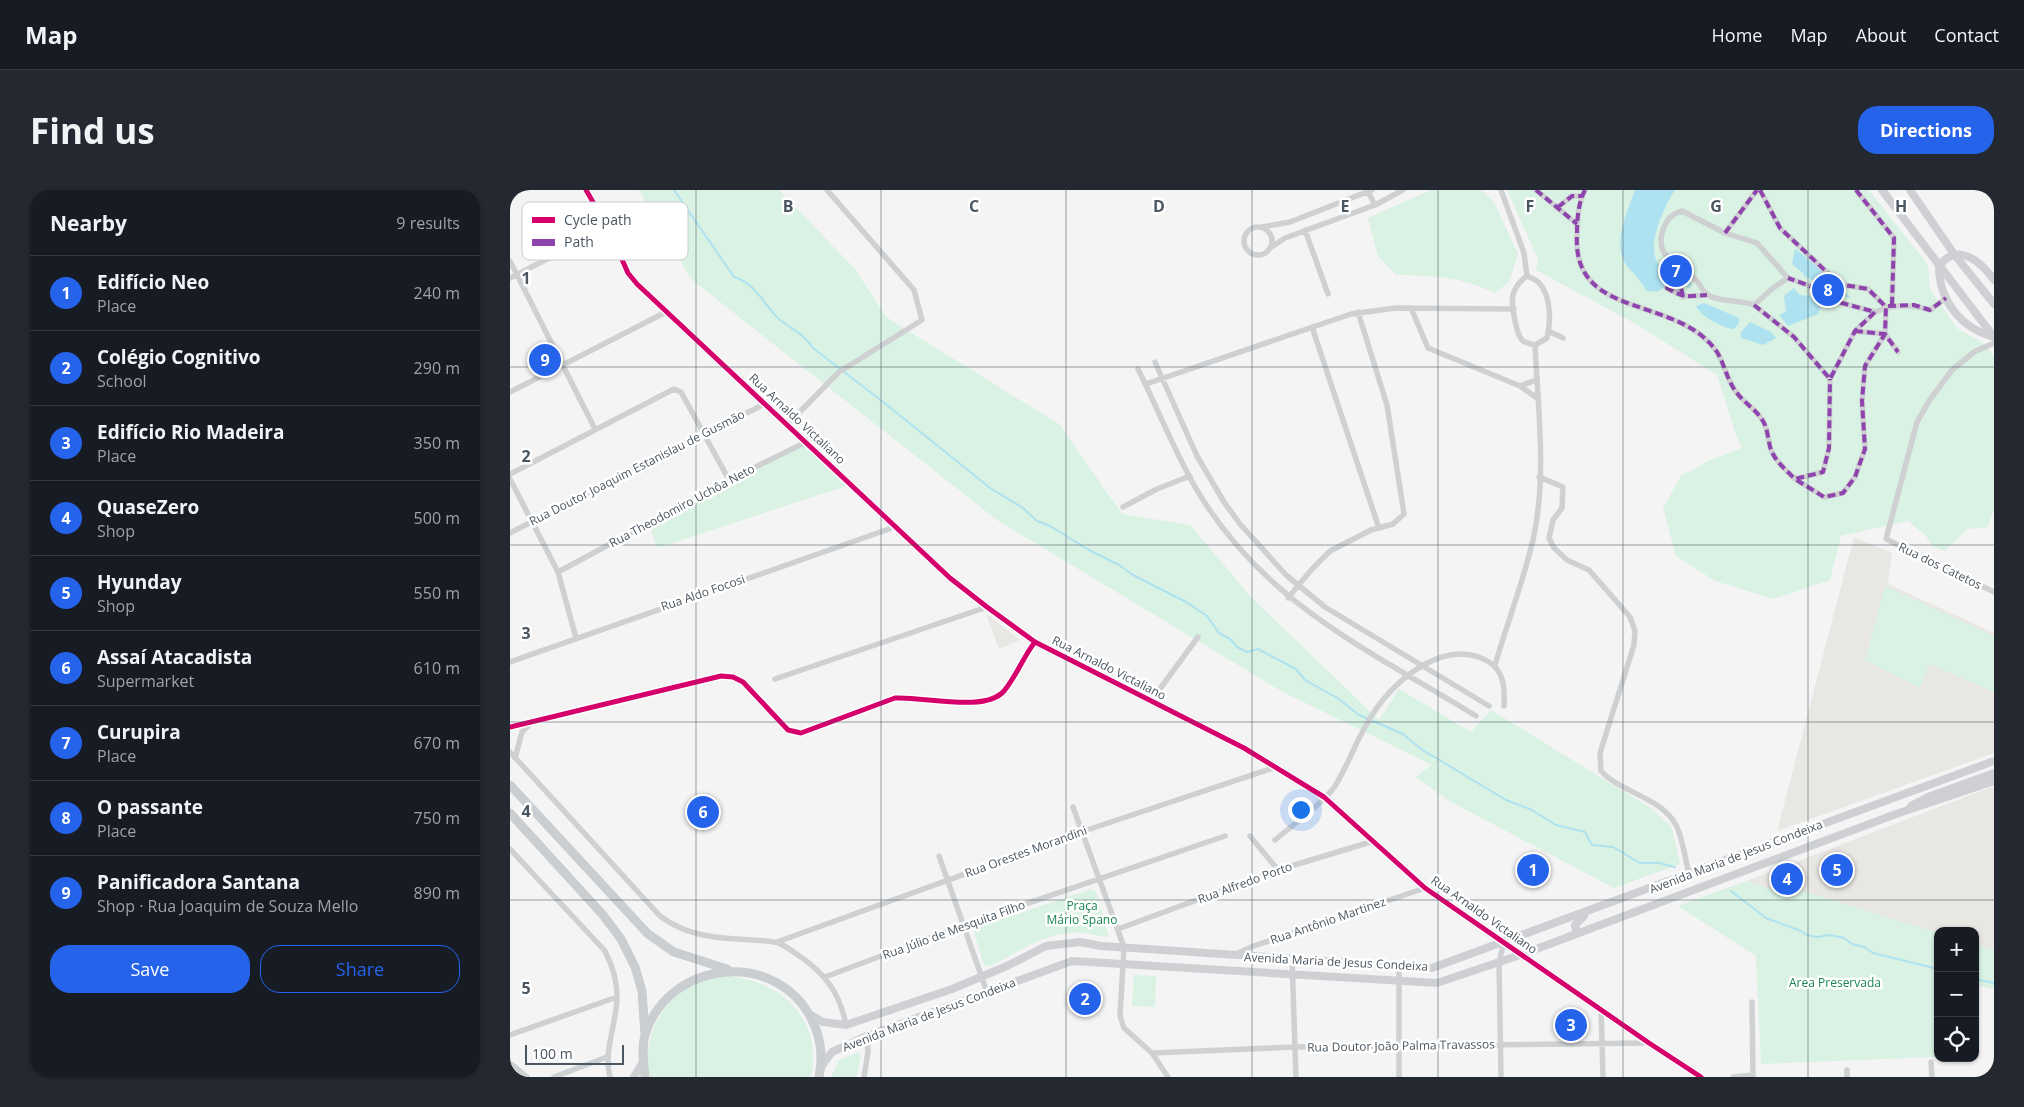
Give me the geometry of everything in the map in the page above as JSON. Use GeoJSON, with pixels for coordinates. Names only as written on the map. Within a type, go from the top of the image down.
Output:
{"type":"FeatureCollection","features":[{"type":"Feature","properties":{"kind":"main road","name":"Rua Arnaldo Victaliano"},"geometry":{"type":"LineString","coordinates":[[586,190],[593,202]]}},
{"type":"Feature","properties":{"kind":"main road"},"geometry":{"type":"LineString","coordinates":[[1882,190],[1994,337]]}},
{"type":"Feature","properties":{"kind":"main road"},"geometry":{"type":"LineString","coordinates":[[1910,190],[1954,254],[1994,304]]}},
{"type":"Feature","properties":{"kind":"main road"},"geometry":{"type":"LineString","coordinates":[[1993,276],[1968,255],[1954,254],[1945,258],[1939,266],[1940,284],[1946,298],[1966,326],[1979,333],[1994,337]]}},
{"type":"Feature","properties":{"kind":"main road","name":"Rua Arnaldo Victaliano"},"geometry":{"type":"LineString","coordinates":[[622,260],[628,273],[666,312],[788,424],[951,579],[987,608],[1035,642],[1276,768],[1324,797],[1425,888],[1601,1008],[1649,1044],[1687,1066],[1701,1077]]}},
{"type":"Feature","properties":{"kind":"main road","name":"Avenida Maria de Jesus Condeixa"},"geometry":{"type":"LineString","coordinates":[[809,1014],[823,1022],[846,1025],[981,977],[1054,944],[1080,942],[1232,956],[1432,968],[1634,896],[1994,761]]}},
{"type":"Feature","properties":{"kind":"main road"},"geometry":{"type":"LineString","coordinates":[[1894,798],[1925,792],[1994,766]]}},
{"type":"Feature","properties":{"kind":"main road"},"geometry":{"type":"LineString","coordinates":[[1896,814],[1928,797],[1994,773]]}},
{"type":"Feature","properties":{"kind":"main road","name":"Avenida Maria de Jesus Condeixa"},"geometry":{"type":"LineString","coordinates":[[821,1067],[832,1052],[867,1036],[1072,961],[1438,983],[1523,954],[1896,814],[1994,780]]}},
{"type":"Feature","properties":{"kind":"main road"},"geometry":{"type":"LineString","coordinates":[[510,785],[648,934],[674,952],[730,970],[749,972],[767,977],[791,992],[809,1014],[817,1031],[821,1048],[819,1077]]}},
{"type":"Feature","properties":{"kind":"main road"},"geometry":{"type":"LineString","coordinates":[[510,813],[602,915],[625,946],[635,966],[642,991],[645,1077]]}},
{"type":"Feature","properties":{"kind":"main road"},"geometry":{"type":"LineString","coordinates":[[1634,896],[1638,910]]}},
{"type":"Feature","properties":{"kind":"main road"},"geometry":{"type":"LineString","coordinates":[[1580,932],[1576,930],[1575,925],[1583,919],[1585,914]]}},
{"type":"Feature","properties":{"kind":"main road"},"geometry":{"type":"LineString","coordinates":[[645,1036],[659,1008],[678,988],[702,975],[730,970]]}},
{"type":"Feature","properties":{"kind":"main road"},"geometry":{"type":"LineString","coordinates":[[634,1077],[643,1062]]}},
{"type":"Feature","properties":{"kind":"street"},"geometry":{"type":"LineString","coordinates":[[788,424],[842,370],[922,320],[914,290],[827,190]]}},
{"type":"Feature","properties":{"kind":"street"},"geometry":{"type":"LineString","coordinates":[[1375,205],[1370,191],[1290,222],[1248,230],[1244,243],[1253,254],[1263,254],[1285,238],[1375,205],[1403,190]]}},
{"type":"Feature","properties":{"kind":"street"},"geometry":{"type":"LineString","coordinates":[[1501,190],[1524,253],[1527,276]]}},
{"type":"Feature","properties":{"kind":"street"},"geometry":{"type":"LineString","coordinates":[[1536,190],[1577,224]]}},
{"type":"Feature","properties":{"kind":"street"},"geometry":{"type":"LineString","coordinates":[[1725,233],[1759,190],[1780,228],[1832,277],[1844,285],[1868,289],[1889,306]]}},
{"type":"Feature","properties":{"kind":"street"},"geometry":{"type":"LineString","coordinates":[[1558,207],[1571,193],[1583,193],[1577,224],[1576,250],[1585,273],[1599,291],[1614,299],[1678,320],[1702,337],[1717,352],[1736,393],[1755,410],[1764,422],[1772,450],[1779,464],[1795,479],[1824,497],[1842,493],[1855,477],[1865,449],[1862,401],[1865,366],[1885,334],[1889,306],[1894,238],[1856,190]]}},
{"type":"Feature","properties":{"kind":"street"},"geometry":{"type":"LineString","coordinates":[[1707,295],[1690,275],[1673,264],[1666,256],[1662,243],[1665,226],[1674,214],[1682,212],[1725,233],[1757,243],[1788,278],[1810,286],[1827,298],[1875,312]]}},
{"type":"Feature","properties":{"kind":"street"},"geometry":{"type":"LineString","coordinates":[[1262,227],[1272,236],[1270,248]]}},
{"type":"Feature","properties":{"kind":"street"},"geometry":{"type":"LineString","coordinates":[[1305,230],[1328,294]]}},
{"type":"Feature","properties":{"kind":"street"},"geometry":{"type":"LineString","coordinates":[[510,278],[545,260]]}},
{"type":"Feature","properties":{"kind":"street"},"geometry":{"type":"LineString","coordinates":[[510,261],[595,429]]}},
{"type":"Feature","properties":{"kind":"street"},"geometry":{"type":"LineString","coordinates":[[1527,276],[1539,282],[1545,291],[1549,318],[1547,338],[1534,345],[1522,341],[1516,330],[1513,296],[1518,284],[1527,276]]}},
{"type":"Feature","properties":{"kind":"street"},"geometry":{"type":"LineString","coordinates":[[1754,305],[1788,278]]}},
{"type":"Feature","properties":{"kind":"street"},"geometry":{"type":"LineString","coordinates":[[1682,297],[1707,295],[1754,305],[1794,336],[1830,379]]}},
{"type":"Feature","properties":{"kind":"street"},"geometry":{"type":"LineString","coordinates":[[1795,479],[1822,472],[1829,448],[1830,379],[1855,331],[1875,312],[1889,306],[1914,305],[1930,310],[1946,298]]}},
{"type":"Feature","properties":{"kind":"street"},"geometry":{"type":"LineString","coordinates":[[1146,384],[1358,312],[1381,308],[1514,309]]}},
{"type":"Feature","properties":{"kind":"street"},"geometry":{"type":"LineString","coordinates":[[1411,308],[1428,348],[1520,386],[1537,398]]}},
{"type":"Feature","properties":{"kind":"street"},"geometry":{"type":"LineString","coordinates":[[510,392],[666,312]]}},
{"type":"Feature","properties":{"kind":"street"},"geometry":{"type":"LineString","coordinates":[[1288,598],[1330,551],[1347,541],[1400,520],[1404,508],[1387,405],[1358,312]]}},
{"type":"Feature","properties":{"kind":"street"},"geometry":{"type":"LineString","coordinates":[[1312,327],[1379,528]]}},
{"type":"Feature","properties":{"kind":"street"},"geometry":{"type":"LineString","coordinates":[[1548,331],[1563,338]]}},
{"type":"Feature","properties":{"kind":"street"},"geometry":{"type":"LineString","coordinates":[[1855,331],[1885,334],[1898,352]]}},
{"type":"Feature","properties":{"kind":"street","name":"Rua dos Catetos"},"geometry":{"type":"LineString","coordinates":[[1994,343],[1974,352],[1952,370],[1929,401],[1917,422],[1886,539],[1994,592]]}},
{"type":"Feature","properties":{"kind":"street"},"geometry":{"type":"LineString","coordinates":[[1495,665],[1533,540],[1539,476],[1534,345]]}},
{"type":"Feature","properties":{"kind":"street"},"geometry":{"type":"LineString","coordinates":[[1155,362],[1197,456],[1224,502],[1260,547],[1298,586],[1325,607],[1424,665],[1489,706]]}},
{"type":"Feature","properties":{"kind":"street"},"geometry":{"type":"LineString","coordinates":[[1138,369],[1190,476],[1209,508],[1246,556],[1288,598],[1316,620],[1476,716]]}},
{"type":"Feature","properties":{"kind":"street"},"geometry":{"type":"LineString","coordinates":[[1520,386],[1536,380]]}},
{"type":"Feature","properties":{"kind":"street"},"geometry":{"type":"LineString","coordinates":[[510,474],[674,389],[681,392],[728,480]]}},
{"type":"Feature","properties":{"kind":"street","name":"Rua Doutor Joaquim Estanislau de Gusmão"},"geometry":{"type":"LineString","coordinates":[[510,533],[703,433],[765,404]]}},
{"type":"Feature","properties":{"kind":"street","name":"Rua Theodomiro Uchôa Neto"},"geometry":{"type":"LineString","coordinates":[[558,572],[728,480],[806,442]]}},
{"type":"Feature","properties":{"kind":"street"},"geometry":{"type":"LineString","coordinates":[[1123,507],[1157,489],[1190,476]]}},
{"type":"Feature","properties":{"kind":"street"},"geometry":{"type":"LineString","coordinates":[[1539,476],[1563,487],[1562,508],[1553,520],[1549,538],[1554,548],[1567,560],[1589,570],[1630,617],[1635,631],[1634,645],[1600,753],[1601,771],[1607,778],[1652,803],[1668,815],[1676,824],[1689,874]]}},
{"type":"Feature","properties":{"kind":"street"},"geometry":{"type":"LineString","coordinates":[[510,479],[558,572],[576,638]]}},
{"type":"Feature","properties":{"kind":"street","name":"Rua Aldo Focosi"},"geometry":{"type":"LineString","coordinates":[[510,662],[889,529],[895,525]]}},
{"type":"Feature","properties":{"kind":"street"},"geometry":{"type":"LineString","coordinates":[[775,679],[987,608]]}},
{"type":"Feature","properties":{"kind":"street"},"geometry":{"type":"LineString","coordinates":[[1151,701],[1198,637]]}},
{"type":"Feature","properties":{"kind":"street"},"geometry":{"type":"LineString","coordinates":[[510,727],[721,676],[733,677],[743,682],[788,730],[801,734],[895,698],[909,697],[985,702],[991,700],[1004,692],[1021,660],[1035,642]]}},
{"type":"Feature","properties":{"kind":"street"},"geometry":{"type":"LineString","coordinates":[[1275,840],[1334,787],[1374,711],[1394,688],[1424,665],[1443,656],[1465,653],[1480,656],[1495,665],[1502,678],[1505,693],[1504,706]]}},
{"type":"Feature","properties":{"kind":"street"},"geometry":{"type":"LineString","coordinates":[[515,758],[522,732],[531,723]]}},
{"type":"Feature","properties":{"kind":"street"},"geometry":{"type":"LineString","coordinates":[[510,752],[660,916],[674,926],[692,934],[722,939],[777,942],[811,964],[825,977],[835,991],[842,1007],[846,1025]]}},
{"type":"Feature","properties":{"kind":"street","name":"Rua Orestes Morandini"},"geometry":{"type":"LineString","coordinates":[[777,942],[1081,832],[1276,768]]}},
{"type":"Feature","properties":{"kind":"street"},"geometry":{"type":"LineString","coordinates":[[1073,807],[1124,947],[1120,1016],[1124,1028],[1152,1053],[1168,1077]]}},
{"type":"Feature","properties":{"kind":"street","name":"Rua Júlio de Mesquita Filho"},"geometry":{"type":"LineString","coordinates":[[825,977],[964,925],[1225,836]]}},
{"type":"Feature","properties":{"kind":"street"},"geometry":{"type":"LineString","coordinates":[[1250,836],[1278,870]]}},
{"type":"Feature","properties":{"kind":"street","name":"Rua Alfredo Porto"},"geometry":{"type":"LineString","coordinates":[[1118,929],[1278,870],[1374,841]]}},
{"type":"Feature","properties":{"kind":"street"},"geometry":{"type":"LineString","coordinates":[[510,848],[605,951],[614,977],[617,997],[607,1057],[610,1077]]}},
{"type":"Feature","properties":{"kind":"street"},"geometry":{"type":"LineString","coordinates":[[939,856],[987,992]]}},
{"type":"Feature","properties":{"kind":"street","name":"Rua Antônio Martinez"},"geometry":{"type":"LineString","coordinates":[[1232,956],[1252,947],[1425,888]]}},
{"type":"Feature","properties":{"kind":"street"},"geometry":{"type":"LineString","coordinates":[[1501,1077],[1500,962],[1504,942]]}},
{"type":"Feature","properties":{"kind":"street"},"geometry":{"type":"LineString","coordinates":[[1292,959],[1296,1077]]}},
{"type":"Feature","properties":{"kind":"street"},"geometry":{"type":"LineString","coordinates":[[1399,966],[1399,1077]]}},
{"type":"Feature","properties":{"kind":"street"},"geometry":{"type":"LineString","coordinates":[[510,1035],[617,997]]}},
{"type":"Feature","properties":{"kind":"street"},"geometry":{"type":"LineString","coordinates":[[1733,1077],[1753,1076],[1752,1002]]}},
{"type":"Feature","properties":{"kind":"street"},"geometry":{"type":"LineString","coordinates":[[1601,1008],[1603,1077]]}},
{"type":"Feature","properties":{"kind":"street"},"geometry":{"type":"LineString","coordinates":[[864,1077],[868,1052],[867,1036]]}},
{"type":"Feature","properties":{"kind":"street","name":"Rua Doutor João Palma Travassos"},"geometry":{"type":"LineString","coordinates":[[1152,1053],[1296,1047],[1649,1044]]}},
{"type":"Feature","properties":{"kind":"street"},"geometry":{"type":"LineString","coordinates":[[554,1077],[607,1057]]}},
{"type":"Feature","properties":{"kind":"street"},"geometry":{"type":"LineString","coordinates":[[1931,1062],[1932,1077]]}},
{"type":"Feature","properties":{"kind":"street"},"geometry":{"type":"LineString","coordinates":[[510,1064],[528,1077]]}},
{"type":"Feature","properties":{"kind":"street"},"geometry":{"type":"LineString","coordinates":[[1686,1077],[1687,1066]]}},
{"type":"Feature","properties":{"kind":"street"},"geometry":{"type":"LineString","coordinates":[[1846,1077],[1847,1070]]}},
{"type":"Feature","properties":{"kind":"shaded area"},"geometry":{"type":"Polygon","coordinates":[[[1854,537],[1892,553],[1888,584],[1994,633],[1994,753],[1777,831],[1854,537]]]}},
{"type":"Feature","properties":{"kind":"shaded area"},"geometry":{"type":"Polygon","coordinates":[[[986,613],[1020,640],[999,649],[986,613]]]}},
{"type":"Feature","properties":{"kind":"shaded area"},"geometry":{"type":"Polygon","coordinates":[[[1994,786],[1994,950],[1979,945],[1979,927],[1934,927],[1934,932],[1793,889],[1790,895],[1746,881],[1994,786]]]}},
{"type":"Feature","properties":{"kind":"green space"},"geometry":{"type":"Polygon","coordinates":[[[639,190],[779,190],[855,269],[886,317],[1059,424],[1122,514],[1190,525],[1251,597],[1379,720],[1399,689],[1471,732],[1491,710],[1652,809],[1672,828],[1680,864],[1614,888],[1451,802],[1415,777],[1432,765],[1281,691],[997,520],[691,279],[680,260],[688,260],[688,202],[646,202],[639,190]]]}},
{"type":"Feature","properties":{"kind":"green space"},"geometry":{"type":"Polygon","coordinates":[[[1431,190],[1481,190],[1494,202],[1518,254],[1509,282],[1495,293],[1470,283],[1447,278],[1396,275],[1378,256],[1368,218],[1431,190]]]}},
{"type":"Feature","properties":{"kind":"green space"},"geometry":{"type":"Polygon","coordinates":[[[1507,190],[1869,190],[1928,265],[1930,289],[1958,329],[1982,342],[1994,356],[1994,508],[1988,527],[1967,529],[1945,551],[1932,546],[1926,536],[1908,521],[1841,536],[1830,580],[1774,599],[1715,581],[1676,556],[1663,508],[1681,476],[1708,461],[1742,448],[1717,375],[1636,324],[1536,270],[1538,259],[1507,190]]]}},
{"type":"Feature","properties":{"kind":"green space"},"geometry":{"type":"Polygon","coordinates":[[[806,442],[852,484],[657,548],[649,523],[806,442]]]}},
{"type":"Feature","properties":{"kind":"green space"},"geometry":{"type":"Polygon","coordinates":[[[1885,586],[1994,636],[1994,692],[1929,664],[1920,688],[1865,660],[1885,586]]]}},
{"type":"Feature","properties":{"kind":"green space","name":"Area Preservada"},"geometry":{"type":"Polygon","coordinates":[[[1746,881],[1790,895],[1793,888],[1934,932],[1934,1057],[1761,1064],[1756,956],[1678,906],[1746,881]]]}},
{"type":"Feature","properties":{"kind":"green space","name":"Praça Mário Spano"},"geometry":{"type":"Polygon","coordinates":[[[1091,889],[1096,892],[1109,937],[1080,933],[1059,934],[1038,941],[990,966],[984,965],[974,932],[976,928],[1091,889]]]}},
{"type":"Feature","properties":{"kind":"green space"},"geometry":{"type":"Polygon","coordinates":[[[1979,945],[1994,950],[1994,989],[1979,986],[1979,945]]]}},
{"type":"Feature","properties":{"kind":"green space"},"geometry":{"type":"Polygon","coordinates":[[[1134,975],[1156,976],[1155,1007],[1132,1006],[1134,975]]]}},
{"type":"Feature","properties":{"kind":"green space"},"geometry":{"type":"Polygon","coordinates":[[[728,976],[748,979],[765,986],[781,995],[794,1007],[804,1021],[811,1038],[813,1056],[811,1077],[650,1077],[648,1051],[655,1025],[662,1013],[680,993],[691,986],[728,976]]]}},
{"type":"Feature","properties":{"kind":"green space"},"geometry":{"type":"Polygon","coordinates":[[[858,1053],[861,1055],[857,1077],[831,1077],[839,1060],[858,1053]]]}},
{"type":"Feature","properties":{"kind":"water"},"geometry":{"type":"Polygon","coordinates":[[[1635,190],[1675,190],[1657,229],[1654,252],[1657,261],[1663,268],[1689,280],[1692,284],[1690,288],[1672,282],[1657,292],[1647,291],[1627,266],[1622,257],[1620,238],[1635,190]]]}},
{"type":"Feature","properties":{"kind":"water"},"geometry":{"type":"Polygon","coordinates":[[[1795,249],[1810,260],[1851,298],[1828,293],[1820,284],[1804,276],[1792,264],[1795,249]]]}},
{"type":"Feature","properties":{"kind":"water"},"geometry":{"type":"Polygon","coordinates":[[[1794,288],[1800,295],[1820,297],[1823,301],[1818,314],[1788,326],[1779,315],[1786,312],[1784,296],[1794,288]]]}},
{"type":"Feature","properties":{"kind":"water"},"geometry":{"type":"Polygon","coordinates":[[[1704,303],[1739,318],[1739,323],[1734,329],[1724,327],[1713,321],[1702,314],[1696,306],[1704,303]]]}},
{"type":"Feature","properties":{"kind":"water"},"geometry":{"type":"Polygon","coordinates":[[[1750,322],[1771,332],[1776,338],[1763,345],[1741,338],[1741,332],[1750,322]]]}},
{"type":"Feature","properties":{"kind":"waterway"},"geometry":{"type":"LineString","coordinates":[[674,190],[682,202]]}},
{"type":"Feature","properties":{"kind":"waterway"},"geometry":{"type":"LineString","coordinates":[[688,210],[734,277],[748,284],[780,320],[990,488],[1023,508],[1037,521],[1050,526],[1133,575],[1186,602],[1207,616],[1219,633],[1230,639],[1237,647],[1247,652],[1258,649],[1296,669],[1305,680],[1339,699],[1359,715],[1403,734],[1421,749],[1506,800],[1530,809],[1556,825],[1585,832],[1592,845],[1613,847],[1640,863],[1659,863],[1675,867]]}},
{"type":"Feature","properties":{"kind":"waterway"},"geometry":{"type":"LineString","coordinates":[[1731,891],[1766,918],[1807,935],[1817,937],[1830,935],[1844,938],[1852,944],[1864,947],[1873,953],[1934,968]]}},
{"type":"Feature","properties":{"kind":"waterway"},"geometry":{"type":"LineString","coordinates":[[1979,980],[1994,983]]}},
{"type":"Feature","properties":{"kind":"marked path"},"geometry":{"type":"LineString","coordinates":[[1536,190],[1577,224]]}},
{"type":"Feature","properties":{"kind":"marked path"},"geometry":{"type":"LineString","coordinates":[[1585,190],[1579,206],[1577,235],[1580,262],[1591,281],[1609,295],[1678,321],[1699,334],[1717,352],[1737,393],[1763,421],[1773,454],[1795,479],[1823,472],[1829,448],[1830,379]]}},
{"type":"Feature","properties":{"kind":"marked path"},"geometry":{"type":"LineString","coordinates":[[1725,233],[1757,190]]}},
{"type":"Feature","properties":{"kind":"marked path"},"geometry":{"type":"LineString","coordinates":[[1760,190],[1780,228],[1832,277],[1844,285],[1868,289],[1886,307],[1885,334],[1865,366],[1862,401],[1865,449],[1855,477],[1843,493],[1824,497],[1795,479]]}},
{"type":"Feature","properties":{"kind":"marked path"},"geometry":{"type":"LineString","coordinates":[[1856,190],[1894,238],[1892,305]]}},
{"type":"Feature","properties":{"kind":"marked path"},"geometry":{"type":"LineString","coordinates":[[1558,207],[1572,196],[1582,196]]}},
{"type":"Feature","properties":{"kind":"marked path"},"geometry":{"type":"LineString","coordinates":[[1754,305],[1794,337],[1830,379],[1855,331],[1875,312],[1827,299],[1810,286],[1788,278]]}},
{"type":"Feature","properties":{"kind":"marked path"},"geometry":{"type":"LineString","coordinates":[[1683,297],[1683,295],[1682,290],[1680,287],[1674,284],[1667,288],[1678,294],[1682,295],[1686,296],[1707,295]]}},
{"type":"Feature","properties":{"kind":"marked path"},"geometry":{"type":"LineString","coordinates":[[1888,306],[1914,305],[1930,310],[1946,298]]}},
{"type":"Feature","properties":{"kind":"marked path"},"geometry":{"type":"LineString","coordinates":[[1855,331],[1885,334],[1898,352]]}},
{"type":"Feature","properties":{"kind":"cycle path"},"geometry":{"type":"LineString","coordinates":[[586,190],[593,202]]}},
{"type":"Feature","properties":{"kind":"cycle path"},"geometry":{"type":"LineString","coordinates":[[622,260],[628,273],[637,284],[950,578],[987,607],[1035,642],[1244,748],[1324,797],[1425,888],[1701,1077]]}},
{"type":"Feature","properties":{"kind":"cycle path"},"geometry":{"type":"LineString","coordinates":[[510,727],[721,676],[733,677],[743,682],[788,730],[801,733],[895,698],[953,702],[983,701],[995,698],[1004,691],[1035,642]]}},
{"type":"Feature","properties":{"kind":"place","name":"Curupira"},"geometry":{"type":"Point","coordinates":[1676,271]}},
{"type":"Feature","properties":{"kind":"place","name":"O passante"},"geometry":{"type":"Point","coordinates":[1828,290]}},
{"type":"Feature","properties":{"kind":"place","name":"Panificadora Santana"},"geometry":{"type":"Point","coordinates":[545,360]}},
{"type":"Feature","properties":{"kind":"place","name":"Assaí Atacadista"},"geometry":{"type":"Point","coordinates":[703,812]}},
{"type":"Feature","properties":{"kind":"place","name":"Edifício Neo"},"geometry":{"type":"Point","coordinates":[1533,870]}},
{"type":"Feature","properties":{"kind":"place","name":"Hyunday"},"geometry":{"type":"Point","coordinates":[1837,870]}},
{"type":"Feature","properties":{"kind":"place","name":"QuaseZero"},"geometry":{"type":"Point","coordinates":[1787,879]}},
{"type":"Feature","properties":{"kind":"place","name":"Colégio Cognitivo"},"geometry":{"type":"Point","coordinates":[1085,999]}},
{"type":"Feature","properties":{"kind":"place","name":"Edifício Rio Madeira"},"geometry":{"type":"Point","coordinates":[1571,1025]}}]}
